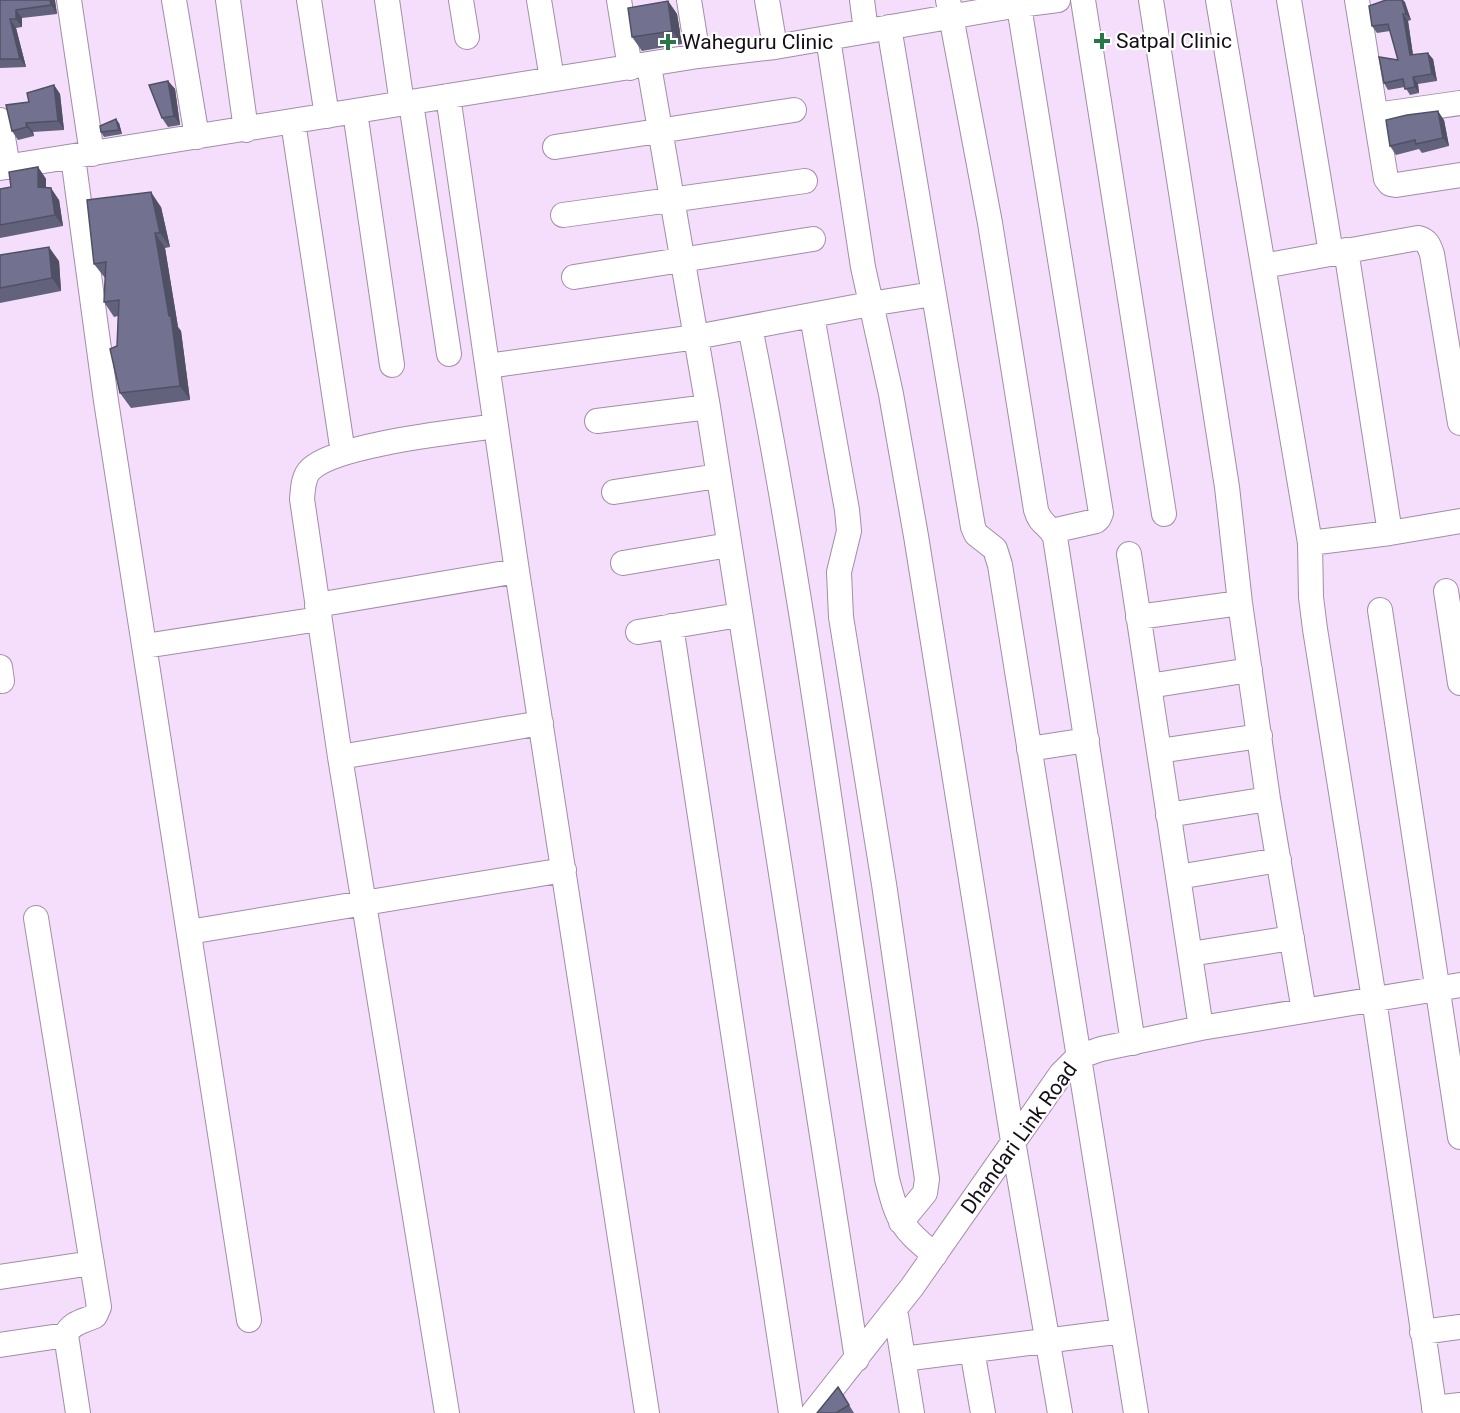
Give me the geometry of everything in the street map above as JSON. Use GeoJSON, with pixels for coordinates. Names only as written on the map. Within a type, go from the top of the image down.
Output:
{"type":"FeatureCollection","features":[{"type":"Feature","properties":{"kind":"street"},"geometry":{"type":"LineString","coordinates":[[69,0],[82,156],[88,283],[249,1320]]}},
{"type":"Feature","properties":{"kind":"street"},"geometry":{"type":"LineString","coordinates":[[174,0],[197,137]]}},
{"type":"Feature","properties":{"kind":"street"},"geometry":{"type":"LineString","coordinates":[[228,0],[246,130]]}},
{"type":"Feature","properties":{"kind":"street"},"geometry":{"type":"LineString","coordinates":[[309,0],[327,116]]}},
{"type":"Feature","properties":{"kind":"street"},"geometry":{"type":"LineString","coordinates":[[387,0],[449,354]]}},
{"type":"Feature","properties":{"kind":"street"},"geometry":{"type":"LineString","coordinates":[[461,0],[467,37]]}},
{"type":"Feature","properties":{"kind":"street"},"geometry":{"type":"LineString","coordinates":[[539,0],[552,80]]}},
{"type":"Feature","properties":{"kind":"street"},"geometry":{"type":"LineString","coordinates":[[619,0],[660,131],[672,199],[708,407],[857,1359]]}},
{"type":"Feature","properties":{"kind":"street"},"geometry":{"type":"LineString","coordinates":[[689,0],[698,56]]}},
{"type":"Feature","properties":{"kind":"street"},"geometry":{"type":"LineString","coordinates":[[767,0],[775,47]]}},
{"type":"Feature","properties":{"kind":"street"},"geometry":{"type":"LineString","coordinates":[[862,0],[878,29],[933,294],[973,526],[976,534],[994,549],[1000,565],[1136,1413]]}},
{"type":"Feature","properties":{"kind":"street"},"geometry":{"type":"LineString","coordinates":[[0,120],[4,168],[698,56],[775,47],[878,29],[950,8],[1058,0]]}},
{"type":"Feature","properties":{"kind":"street"},"geometry":{"type":"LineString","coordinates":[[1083,0],[1164,514]]}},
{"type":"Feature","properties":{"kind":"street"},"geometry":{"type":"LineString","coordinates":[[1150,0],[1221,447],[1240,603],[1268,799],[1304,1011]]}},
{"type":"Feature","properties":{"kind":"street"},"geometry":{"type":"LineString","coordinates":[[1218,0],[1310,543],[1311,597],[1314,618],[1374,999],[1435,1411],[1460,1405]]}},
{"type":"Feature","properties":{"kind":"street"},"geometry":{"type":"LineString","coordinates":[[1289,0],[1339,252],[1390,533]]}},
{"type":"Feature","properties":{"kind":"street"},"geometry":{"type":"LineString","coordinates":[[1357,0],[1386,178],[1390,184],[1396,185],[1460,175]]}},
{"type":"Feature","properties":{"kind":"street"},"geometry":{"type":"LineString","coordinates":[[1019,2],[1101,513],[1100,518],[1096,520],[1052,531]]}},
{"type":"Feature","properties":{"kind":"street"},"geometry":{"type":"LineString","coordinates":[[950,8],[990,223],[1036,510],[1038,519],[1052,531],[1055,537],[1133,1043]]}},
{"type":"Feature","properties":{"kind":"street"},"geometry":{"type":"LineString","coordinates":[[828,38],[863,267],[891,393],[914,525],[1013,1141],[1060,1413]]}},
{"type":"Feature","properties":{"kind":"street"},"geometry":{"type":"LineString","coordinates":[[448,96],[517,571],[647,1413]]}},
{"type":"Feature","properties":{"kind":"street"},"geometry":{"type":"LineString","coordinates":[[1376,115],[1460,103]]}},
{"type":"Feature","properties":{"kind":"street"},"geometry":{"type":"LineString","coordinates":[[555,147],[794,110]]}},
{"type":"Feature","properties":{"kind":"street"},"geometry":{"type":"LineString","coordinates":[[355,112],[393,365]]}},
{"type":"Feature","properties":{"kind":"street"},"geometry":{"type":"LineString","coordinates":[[294,122],[343,453]]}},
{"type":"Feature","properties":{"kind":"street"},"geometry":{"type":"LineString","coordinates":[[563,215],[805,181]]}},
{"type":"Feature","properties":{"kind":"street"},"geometry":{"type":"LineString","coordinates":[[1263,266],[1418,238],[1425,240],[1430,246],[1460,423]]}},
{"type":"Feature","properties":{"kind":"street"},"geometry":{"type":"LineString","coordinates":[[574,278],[813,239]]}},
{"type":"Feature","properties":{"kind":"street"},"geometry":{"type":"LineString","coordinates":[[488,366],[696,337],[933,294]]}},
{"type":"Feature","properties":{"kind":"street"},"geometry":{"type":"LineString","coordinates":[[812,316],[847,510],[849,531],[839,572],[841,617],[884,884],[927,1179],[925,1194],[901,1222]]}},
{"type":"Feature","properties":{"kind":"street"},"geometry":{"type":"LineString","coordinates":[[750,327],[768,416],[812,686],[885,1168],[901,1222],[912,1237],[934,1255]]}},
{"type":"Feature","properties":{"kind":"street"},"geometry":{"type":"LineString","coordinates":[[597,421],[708,407]]}},
{"type":"Feature","properties":{"kind":"street"},"geometry":{"type":"LineString","coordinates":[[447,1413],[340,757],[302,499],[304,481],[311,469],[343,453],[496,426]]}},
{"type":"Feature","properties":{"kind":"street"},"geometry":{"type":"LineString","coordinates":[[614,492],[718,476]]}},
{"type":"Feature","properties":{"kind":"street"},"geometry":{"type":"LineString","coordinates":[[1310,543],[1460,521]]}},
{"type":"Feature","properties":{"kind":"street"},"geometry":{"type":"LineString","coordinates":[[623,562],[729,546]]}},
{"type":"Feature","properties":{"kind":"street"},"geometry":{"type":"LineString","coordinates":[[1129,554],[1201,1028]]}},
{"type":"Feature","properties":{"kind":"street"},"geometry":{"type":"LineString","coordinates":[[145,646],[517,571]]}},
{"type":"Feature","properties":{"kind":"street"},"geometry":{"type":"LineString","coordinates":[[1446,591],[1460,683]]}},
{"type":"Feature","properties":{"kind":"street"},"geometry":{"type":"LineString","coordinates":[[1138,616],[1240,603]]}},
{"type":"Feature","properties":{"kind":"street"},"geometry":{"type":"LineString","coordinates":[[1380,610],[1449,987],[1460,1137]]}},
{"type":"Feature","properties":{"kind":"street"},"geometry":{"type":"LineString","coordinates":[[638,632],[739,615]]}},
{"type":"Feature","properties":{"kind":"street"},"geometry":{"type":"LineString","coordinates":[[671,626],[791,1413]]}},
{"type":"Feature","properties":{"kind":"street"},"geometry":{"type":"LineString","coordinates":[[1149,686],[1250,670]]}},
{"type":"Feature","properties":{"kind":"street"},"geometry":{"type":"LineString","coordinates":[[340,757],[541,723]]}},
{"type":"Feature","properties":{"kind":"street"},"geometry":{"type":"LineString","coordinates":[[1159,751],[1260,736]]}},
{"type":"Feature","properties":{"kind":"street"},"geometry":{"type":"LineString","coordinates":[[1029,749],[1087,740]]}},
{"type":"Feature","properties":{"kind":"street"},"geometry":{"type":"LineString","coordinates":[[1168,815],[1268,799]]}},
{"type":"Feature","properties":{"kind":"street"},"geometry":{"type":"LineString","coordinates":[[1178,878],[1279,860]]}},
{"type":"Feature","properties":{"kind":"street"},"geometry":{"type":"LineString","coordinates":[[189,932],[564,870]]}},
{"type":"Feature","properties":{"kind":"street"},"geometry":{"type":"LineString","coordinates":[[36,918],[99,1307],[95,1316],[69,1329],[66,1335],[78,1413]]}},
{"type":"Feature","properties":{"kind":"street"},"geometry":{"type":"LineString","coordinates":[[1190,954],[1292,938]]}},
{"type":"Feature","properties":{"kind":"street","name":"Dhandari Link Road"},"geometry":{"type":"LineString","coordinates":[[813,1413],[895,1309],[1061,1074],[1078,1057],[1101,1049],[1201,1028],[1449,987]]}},
{"type":"Feature","properties":{"kind":"street"},"geometry":{"type":"LineString","coordinates":[[0,1277],[92,1263]]}},
{"type":"Feature","properties":{"kind":"street"},"geometry":{"type":"LineString","coordinates":[[895,1309],[912,1413]]}},
{"type":"Feature","properties":{"kind":"street"},"geometry":{"type":"LineString","coordinates":[[1422,1332],[1460,1328]]}},
{"type":"Feature","properties":{"kind":"street"},"geometry":{"type":"LineString","coordinates":[[903,1359],[1123,1332]]}},
{"type":"Feature","properties":{"kind":"street"},"geometry":{"type":"LineString","coordinates":[[0,1345],[66,1335]]}},
{"type":"Feature","properties":{"kind":"street"},"geometry":{"type":"LineString","coordinates":[[972,1350],[983,1413]]}},
{"type":"Feature","properties":{"kind":"building"},"geometry":{"type":"Polygon","coordinates":[[[0,0],[50,0],[51,5],[16,10],[16,19],[10,19],[20,59],[0,59],[0,0]]]}},
{"type":"Feature","properties":{"kind":"building"},"geometry":{"type":"Polygon","coordinates":[[[1386,0],[1402,0],[1406,14],[1403,14],[1410,55],[1428,53],[1432,74],[1413,77],[1415,87],[1405,89],[1403,79],[1384,83],[1379,57],[1398,60],[1388,24],[1372,26],[1369,6],[1386,0]]]}},
{"type":"Feature","properties":{"kind":"building"},"geometry":{"type":"Polygon","coordinates":[[[668,1],[672,31],[632,37],[628,8],[668,1]]]}},
{"type":"Feature","properties":{"kind":"building"},"geometry":{"type":"Polygon","coordinates":[[[168,81],[174,116],[162,118],[149,85],[168,81]]]}},
{"type":"Feature","properties":{"kind":"building"},"geometry":{"type":"Polygon","coordinates":[[[54,85],[58,121],[26,123],[27,127],[12,131],[6,105],[29,102],[27,93],[54,85]]]}},
{"type":"Feature","properties":{"kind":"building"},"geometry":{"type":"Polygon","coordinates":[[[1438,111],[1443,138],[1416,144],[1415,140],[1390,146],[1386,120],[1438,111]]]}},
{"type":"Feature","properties":{"kind":"building"},"geometry":{"type":"Polygon","coordinates":[[[116,119],[119,130],[101,132],[100,126],[116,119]]]}},
{"type":"Feature","properties":{"kind":"building"},"geometry":{"type":"Polygon","coordinates":[[[38,167],[38,187],[51,188],[55,215],[0,225],[0,189],[11,187],[9,172],[38,167]]]}},
{"type":"Feature","properties":{"kind":"building"},"geometry":{"type":"Polygon","coordinates":[[[151,192],[160,233],[155,233],[169,316],[171,316],[180,386],[120,393],[110,349],[117,346],[119,300],[104,302],[106,262],[94,264],[87,200],[151,192]]]}},
{"type":"Feature","properties":{"kind":"building"},"geometry":{"type":"Polygon","coordinates":[[[49,247],[52,278],[0,288],[0,255],[49,247]]]}},
{"type":"Feature","properties":{"kind":"building"},"geometry":{"type":"Polygon","coordinates":[[[838,1387],[849,1405],[836,1413],[817,1413],[838,1387]]]}},
{"type":"Feature","properties":{"kind":"place","name":"Satpal Clinic"},"geometry":{"type":"Point","coordinates":[1102,41]}},
{"type":"Feature","properties":{"kind":"place","name":"Waheguru Clinic"},"geometry":{"type":"Point","coordinates":[668,42]}}]}
